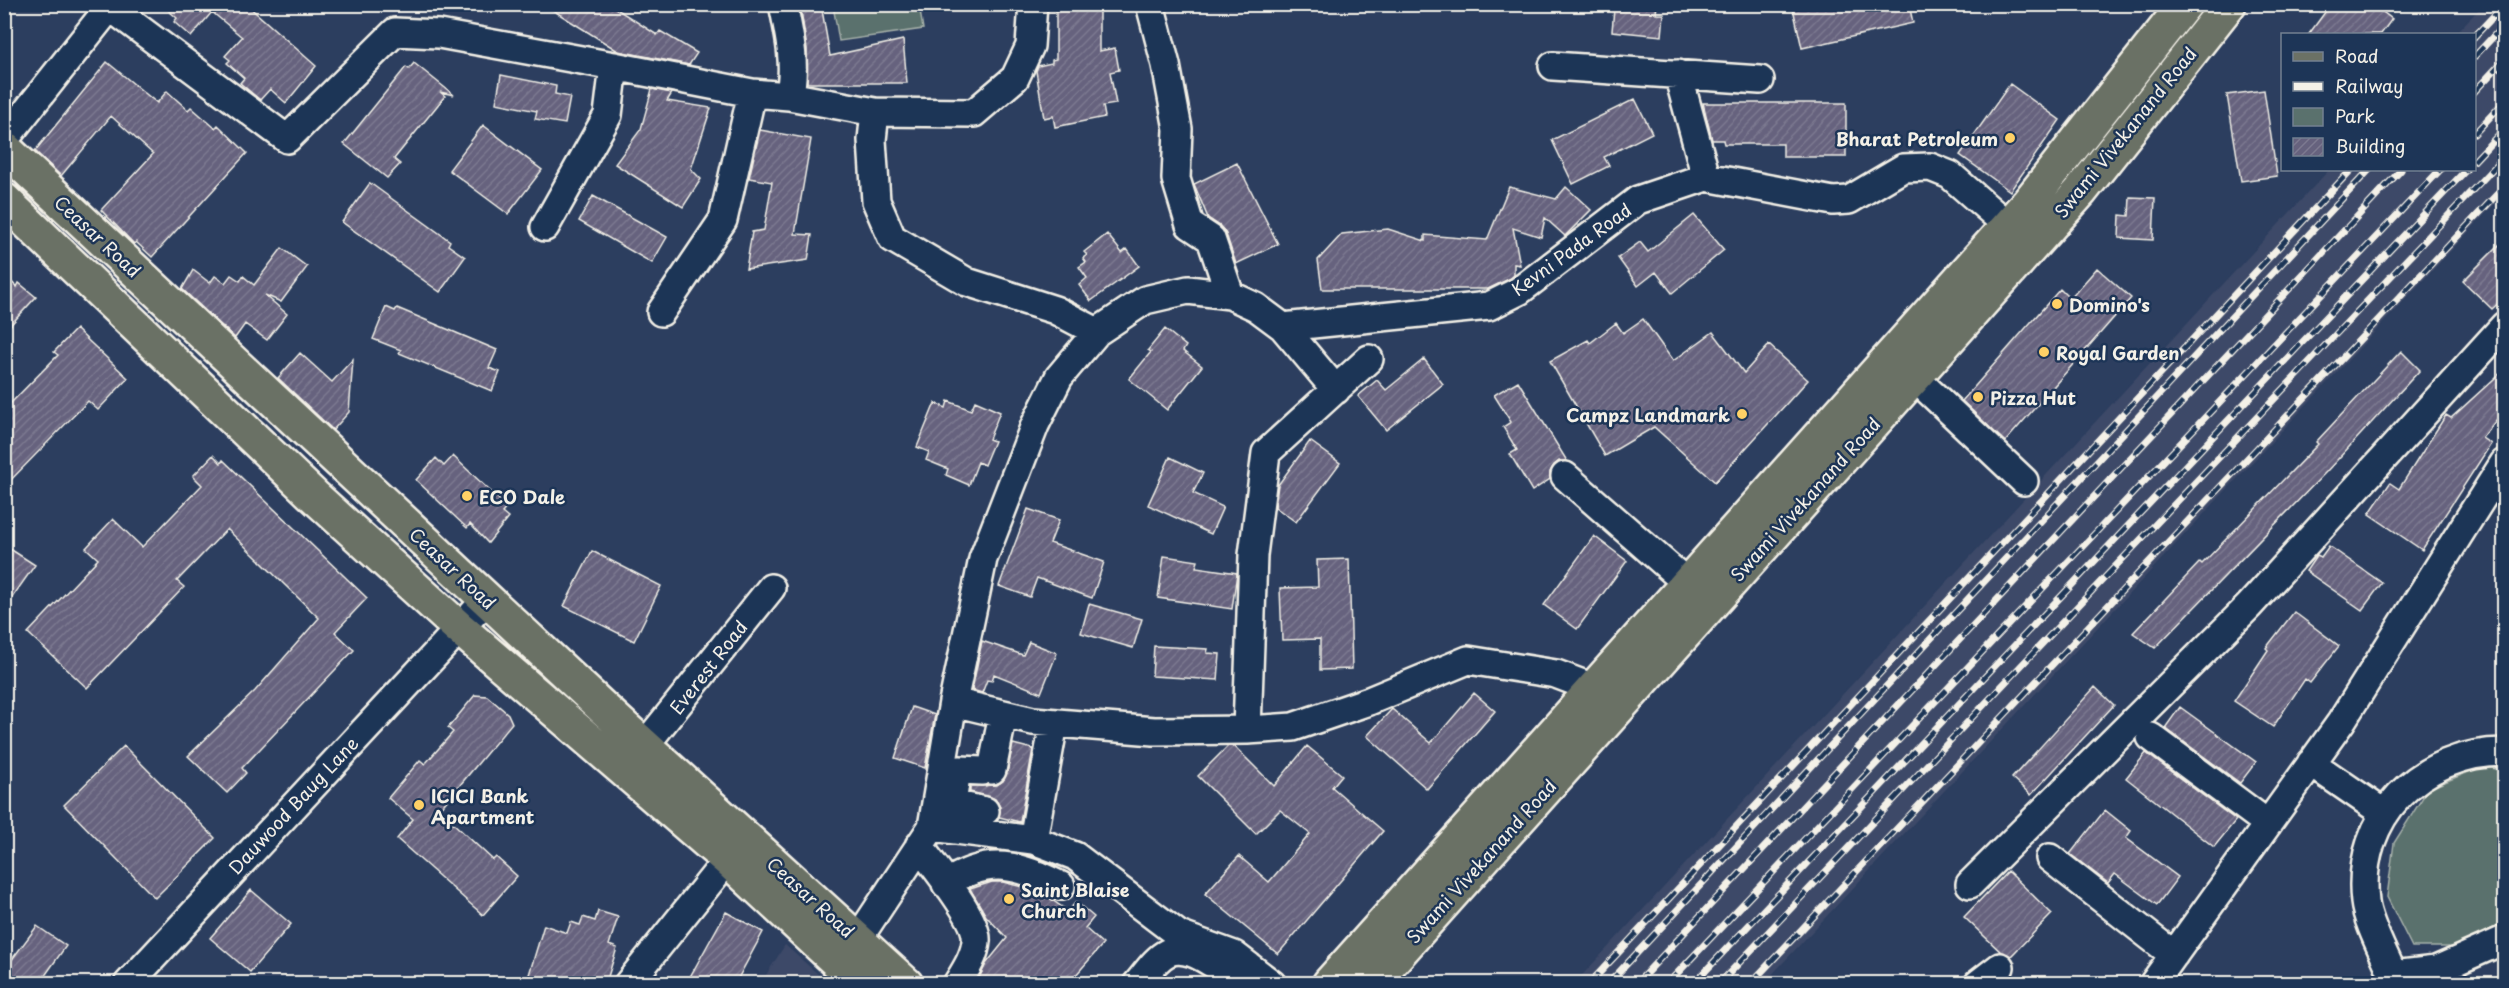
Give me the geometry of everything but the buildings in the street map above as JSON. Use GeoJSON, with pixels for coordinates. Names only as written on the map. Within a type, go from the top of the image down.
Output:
{"type":"FeatureCollection","features":[{"type":"Feature","properties":{"kind":"main road","name":"Swami Vivekanand Road"},"geometry":{"type":"LineString","coordinates":[[1371,984],[1914,377],[2185,4]]}},
{"type":"Feature","properties":{"kind":"main road","name":"Swami Vivekanand Road"},"geometry":{"type":"LineString","coordinates":[[1329,984],[1687,583],[2030,215],[2081,191],[2229,4]]}},
{"type":"Feature","properties":{"kind":"main road","name":"Ceasar Road"},"geometry":{"type":"LineString","coordinates":[[4,148],[645,746],[737,848],[848,950],[906,984]]}},
{"type":"Feature","properties":{"kind":"main road","name":"Ceasar Road"},"geometry":{"type":"LineString","coordinates":[[4,200],[306,488],[458,627],[625,771],[737,848]]}},
{"type":"Feature","properties":{"kind":"main road","name":"Ceasar Road"},"geometry":{"type":"LineString","coordinates":[[848,950],[861,984]]}},
{"type":"Feature","properties":{"kind":"street"},"geometry":{"type":"LineString","coordinates":[[783,4],[789,34],[793,83],[789,96]]}},
{"type":"Feature","properties":{"kind":"street"},"geometry":{"type":"LineString","coordinates":[[4,140],[111,5],[287,139],[395,32],[439,34],[752,93],[789,96],[874,112],[974,113],[1015,78],[1030,46],[1033,4]]}},
{"type":"Feature","properties":{"kind":"street"},"geometry":{"type":"LineString","coordinates":[[1150,4],[1167,65],[1178,129],[1176,179],[1190,225],[1211,238],[1230,295]]}},
{"type":"Feature","properties":{"kind":"street"},"geometry":{"type":"LineString","coordinates":[[545,227],[608,115],[614,66]]}},
{"type":"Feature","properties":{"kind":"street"},"geometry":{"type":"LineString","coordinates":[[1553,66],[1760,80]]}},
{"type":"Feature","properties":{"kind":"street"},"geometry":{"type":"LineString","coordinates":[[1678,74],[1706,177]]}},
{"type":"Feature","properties":{"kind":"street"},"geometry":{"type":"LineString","coordinates":[[661,312],[723,220],[752,93]]}},
{"type":"Feature","properties":{"kind":"street"},"geometry":{"type":"LineString","coordinates":[[874,112],[872,140],[876,201],[892,238],[967,282],[1055,310],[1097,332]]}},
{"type":"Feature","properties":{"kind":"street","name":"Kevni Pada Road"},"geometry":{"type":"LineString","coordinates":[[1283,327],[1489,306],[1519,291],[1638,200],[1706,177],[1833,201],[1849,200],[1903,168],[1930,167],[2030,215]]}},
{"type":"Feature","properties":{"kind":"street"},"geometry":{"type":"LineString","coordinates":[[957,984],[968,966],[977,934],[970,918],[946,884],[933,835],[953,702],[983,559],[1035,425],[1059,377],[1097,332],[1145,300],[1188,290],[1230,295],[1256,307],[1283,327],[1336,390]]}},
{"type":"Feature","properties":{"kind":"street"},"geometry":{"type":"LineString","coordinates":[[1970,884],[2249,606],[2505,326]]}},
{"type":"Feature","properties":{"kind":"street"},"geometry":{"type":"LineString","coordinates":[[1247,730],[1253,555],[1266,453],[1369,359]]}},
{"type":"Feature","properties":{"kind":"street"},"geometry":{"type":"LineString","coordinates":[[1914,377],[2024,481]]}},
{"type":"Feature","properties":{"kind":"street"},"geometry":{"type":"LineString","coordinates":[[2153,984],[2341,722],[2505,463]]}},
{"type":"Feature","properties":{"kind":"street"},"geometry":{"type":"LineString","coordinates":[[1565,476],[1687,583]]}},
{"type":"Feature","properties":{"kind":"street","name":"Everest Road"},"geometry":{"type":"LineString","coordinates":[[625,771],[771,588]]}},
{"type":"Feature","properties":{"kind":"street","name":"Dauwood Baug Lane"},"geometry":{"type":"LineString","coordinates":[[128,984],[458,627],[487,599]]}},
{"type":"Feature","properties":{"kind":"street"},"geometry":{"type":"LineString","coordinates":[[953,702],[1002,723],[1034,722],[1052,734],[1247,730],[1293,727],[1369,701],[1468,660],[1556,674],[1593,688]]}},
{"type":"Feature","properties":{"kind":"street"},"geometry":{"type":"LineString","coordinates":[[848,950],[933,835],[952,804],[956,775],[960,770],[987,771],[1002,723]]}},
{"type":"Feature","properties":{"kind":"street"},"geometry":{"type":"LineString","coordinates":[[1033,840],[1052,734]]}},
{"type":"Feature","properties":{"kind":"street"},"geometry":{"type":"LineString","coordinates":[[2151,737],[2268,824]]}},
{"type":"Feature","properties":{"kind":"street"},"geometry":{"type":"LineString","coordinates":[[2505,752],[2489,752],[2450,762],[2414,780],[2392,803],[2373,834],[2363,872],[2365,905],[2390,979],[2436,970],[2505,939]]}},
{"type":"Feature","properties":{"kind":"street"},"geometry":{"type":"LineString","coordinates":[[2311,763],[2385,814]]}},
{"type":"Feature","properties":{"kind":"street"},"geometry":{"type":"LineString","coordinates":[[952,804],[985,811]]}},
{"type":"Feature","properties":{"kind":"street"},"geometry":{"type":"LineString","coordinates":[[933,835],[1033,840],[1075,856],[1179,935],[1234,955],[1272,984]]}},
{"type":"Feature","properties":{"kind":"street"},"geometry":{"type":"LineString","coordinates":[[628,984],[737,848]]}},
{"type":"Feature","properties":{"kind":"street"},"geometry":{"type":"LineString","coordinates":[[2050,858],[2174,955]]}},
{"type":"Feature","properties":{"kind":"street"},"geometry":{"type":"LineString","coordinates":[[946,884],[980,867],[1001,865],[1030,871],[1061,886]]}},
{"type":"Feature","properties":{"kind":"street"},"geometry":{"type":"LineString","coordinates":[[1137,984],[1164,954],[1183,950],[1195,953],[1237,984]]}},
{"type":"Feature","properties":{"kind":"street"},"geometry":{"type":"LineString","coordinates":[[1978,984],[2000,967]]}},
{"type":"Feature","properties":{"kind":"shaded area"},"geometry":{"type":"Polygon","coordinates":[[[2483,5],[2504,5],[2504,194],[1764,983],[1574,984],[2328,171],[2476,171],[2476,33],[2456,33],[2483,5]]]}},
{"type":"Feature","properties":{"kind":"shaded area"},"geometry":{"type":"Polygon","coordinates":[[[785,945],[828,983],[761,983],[785,945]]]}},
{"type":"Feature","properties":{"kind":"green space"},"geometry":{"type":"Polygon","coordinates":[[[833,5],[919,5],[923,29],[839,41],[833,5]]]}},
{"type":"Feature","properties":{"kind":"green space"},"geometry":{"type":"Polygon","coordinates":[[[2483,766],[2504,771],[2504,919],[2500,926],[2466,947],[2412,947],[2387,897],[2394,843],[2428,789],[2483,766]]]}},
{"type":"Feature","properties":{"kind":"railway"},"geometry":{"type":"LineString","coordinates":[[2476,35],[2504,5]]}},
{"type":"Feature","properties":{"kind":"railway"},"geometry":{"type":"LineString","coordinates":[[2476,55],[2504,25]]}},
{"type":"Feature","properties":{"kind":"railway"},"geometry":{"type":"LineString","coordinates":[[2476,90],[2504,60]]}},
{"type":"Feature","properties":{"kind":"railway"},"geometry":{"type":"LineString","coordinates":[[2476,132],[2504,102]]}},
{"type":"Feature","properties":{"kind":"railway"},"geometry":{"type":"LineString","coordinates":[[2476,159],[2504,129]]}},
{"type":"Feature","properties":{"kind":"railway"},"geometry":{"type":"LineString","coordinates":[[1719,984],[2504,157]]}},
{"type":"Feature","properties":{"kind":"railway"},"geometry":{"type":"LineString","coordinates":[[1589,984],[2350,171]]}},
{"type":"Feature","properties":{"kind":"railway"},"geometry":{"type":"LineString","coordinates":[[1608,984],[2368,171]]}},
{"type":"Feature","properties":{"kind":"railway"},"geometry":{"type":"LineString","coordinates":[[1636,984],[2400,171]]}},
{"type":"Feature","properties":{"kind":"railway"},"geometry":{"type":"LineString","coordinates":[[1667,984],[2439,171]]}},
{"type":"Feature","properties":{"kind":"railway"},"geometry":{"type":"LineString","coordinates":[[1693,984],[2465,171]]}},
{"type":"Feature","properties":{"kind":"railway"},"geometry":{"type":"LineString","coordinates":[[1750,984],[2504,187]]}},
{"type":"Feature","properties":{"kind":"place","name":"Bharat Petroleum"},"geometry":{"type":"Point","coordinates":[2010,138]}},
{"type":"Feature","properties":{"kind":"place","name":"Domino's"},"geometry":{"type":"Point","coordinates":[2057,304]}},
{"type":"Feature","properties":{"kind":"place","name":"Royal Garden"},"geometry":{"type":"Point","coordinates":[2044,352]}},
{"type":"Feature","properties":{"kind":"place","name":"Pizza Hut"},"geometry":{"type":"Point","coordinates":[1978,397]}},
{"type":"Feature","properties":{"kind":"place","name":"Campz Landmark"},"geometry":{"type":"Point","coordinates":[1742,414]}},
{"type":"Feature","properties":{"kind":"place","name":"ECO Dale"},"geometry":{"type":"Point","coordinates":[467,496]}},
{"type":"Feature","properties":{"kind":"place","name":"ICICI Bank Apartment"},"geometry":{"type":"Point","coordinates":[419,805]}},
{"type":"Feature","properties":{"kind":"place","name":"Saint Blaise Church"},"geometry":{"type":"Point","coordinates":[1009,899]}}]}
